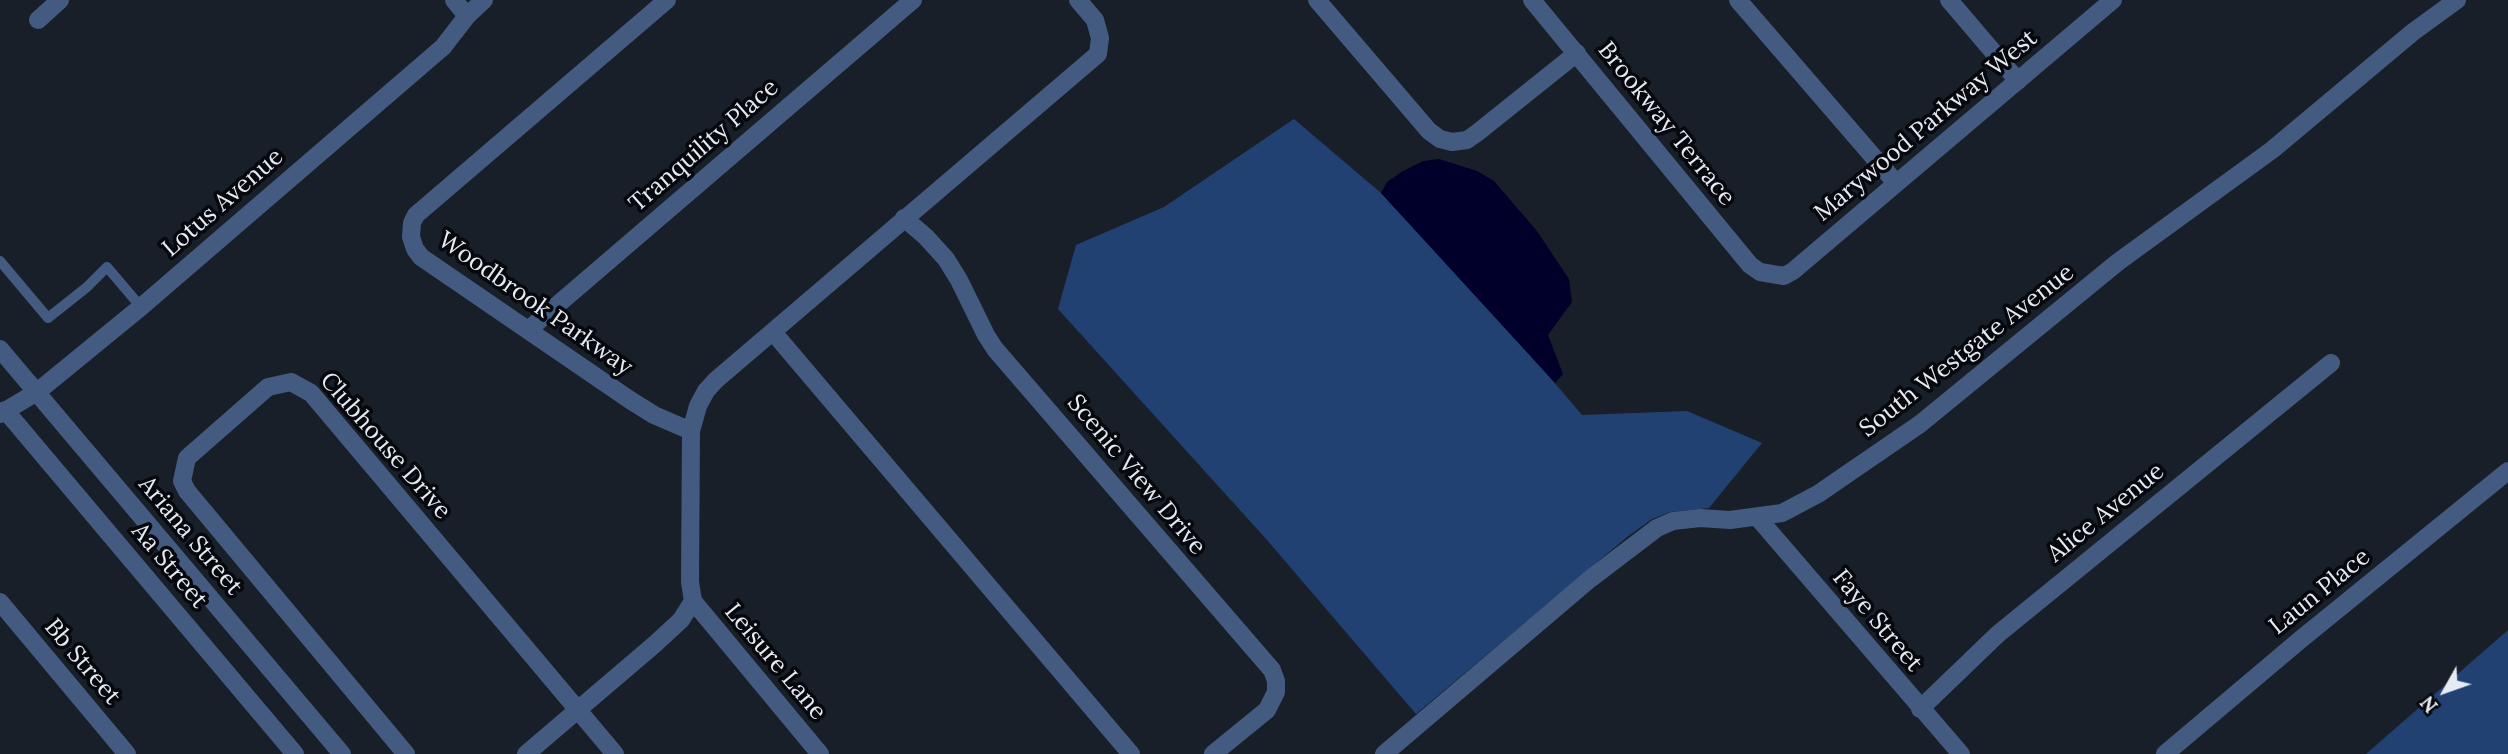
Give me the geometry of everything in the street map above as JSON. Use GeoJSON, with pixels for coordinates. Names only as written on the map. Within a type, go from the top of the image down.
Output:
{"type":"FeatureCollection","features":[{"type":"Feature","properties":{"kind":"street"},"geometry":{"type":"LineString","coordinates":[[38,20],[60,0]]}},
{"type":"Feature","properties":{"kind":"street"},"geometry":{"type":"LineString","coordinates":[[454,0],[467,16]]}},
{"type":"Feature","properties":{"kind":"street","name":"Lotus Avenue"},"geometry":{"type":"LineString","coordinates":[[2,412],[37,392],[141,307],[443,47],[467,16],[485,0]]}},
{"type":"Feature","properties":{"kind":"street","name":"Woodbrook Parkway"},"geometry":{"type":"LineString","coordinates":[[667,0],[416,215],[412,223],[411,237],[421,257],[654,415],[691,431]]}},
{"type":"Feature","properties":{"kind":"street","name":"Tranquility Place"},"geometry":{"type":"LineString","coordinates":[[528,330],[912,0]]}},
{"type":"Feature","properties":{"kind":"street"},"geometry":{"type":"LineString","coordinates":[[526,754],[664,636],[681,620],[693,601],[690,582],[691,431],[698,406],[716,380],[1098,54],[1100,38],[1094,20],[1077,0]]}},
{"type":"Feature","properties":{"kind":"street"},"geometry":{"type":"LineString","coordinates":[[1317,0],[1429,131],[1440,139],[1452,142],[1467,139],[1477,133],[1577,52]]}},
{"type":"Feature","properties":{"kind":"street","name":"Brookway Terrace"},"geometry":{"type":"LineString","coordinates":[[1532,0],[1750,265],[1766,274]]}},
{"type":"Feature","properties":{"kind":"street"},"geometry":{"type":"LineString","coordinates":[[1738,0],[1896,183]]}},
{"type":"Feature","properties":{"kind":"street"},"geometry":{"type":"LineString","coordinates":[[1949,0],[2018,81]]}},
{"type":"Feature","properties":{"kind":"street","name":"Marywood Parkway West"},"geometry":{"type":"LineString","coordinates":[[1766,274],[1783,276],[1793,271],[2113,0]]}},
{"type":"Feature","properties":{"kind":"street","name":"South Westgate Avenue"},"geometry":{"type":"LineString","coordinates":[[1384,754],[1590,579],[1657,528],[1673,521],[1758,518],[1782,513],[1800,505],[1920,425],[2118,262],[2272,149],[2413,32],[2457,0]]}},
{"type":"Feature","properties":{"kind":"street","name":"Scenic View Drive"},"geometry":{"type":"LineString","coordinates":[[904,218],[946,259],[960,279],[995,349],[1272,670],[1276,692],[1267,710],[1213,754]]}},
{"type":"Feature","properties":{"kind":"street"},"geometry":{"type":"LineString","coordinates":[[773,332],[1131,754]]}},
{"type":"Feature","properties":{"kind":"street","name":"Ariana Street"},"geometry":{"type":"LineString","coordinates":[[0,349],[342,754]]}},
{"type":"Feature","properties":{"kind":"street","name":"Alice Avenue"},"geometry":{"type":"LineString","coordinates":[[1920,709],[1998,634],[2331,363]]}},
{"type":"Feature","properties":{"kind":"street","name":"Clubhouse Drive"},"geometry":{"type":"LineString","coordinates":[[406,754],[187,492],[183,481],[187,458],[268,387],[291,383],[302,386],[311,393],[615,754]]}},
{"type":"Feature","properties":{"kind":"street","name":"Aa Street"},"geometry":{"type":"LineString","coordinates":[[2,412],[295,754]]}},
{"type":"Feature","properties":{"kind":"street","name":"Laun Place"},"geometry":{"type":"LineString","coordinates":[[2165,754],[2508,471]]}},
{"type":"Feature","properties":{"kind":"street","name":"Faye Street"},"geometry":{"type":"LineString","coordinates":[[1758,518],[1961,754]]}},
{"type":"Feature","properties":{"kind":"street","name":"Leisure Lane"},"geometry":{"type":"LineString","coordinates":[[693,601],[820,754]]}},
{"type":"Feature","properties":{"kind":"street","name":"Bb Street"},"geometry":{"type":"LineString","coordinates":[[0,602],[127,754]]}},
{"type":"Feature","properties":{"kind":"lane"},"geometry":{"type":"LineString","coordinates":[[0,261],[48,318],[107,267],[141,307]]}},
{"type":"Feature","properties":{"kind":"shaded area"},"geometry":{"type":"Polygon","coordinates":[[[1294,119],[1381,193],[1582,415],[1687,411],[1762,443],[1709,508],[1670,512],[1652,519],[1416,714],[1267,540],[1058,309],[1076,245],[1164,207],[1294,119]]]}},
{"type":"Feature","properties":{"kind":"shaded area"},"geometry":{"type":"Polygon","coordinates":[[[1439,159],[1477,171],[1494,181],[1537,231],[1569,279],[1572,302],[1548,335],[1563,374],[1555,383],[1381,193],[1387,182],[1403,171],[1423,161],[1439,159]]]}},
{"type":"Feature","properties":{"kind":"shaded area"},"geometry":{"type":"Polygon","coordinates":[[[2508,630],[2508,754],[2366,754],[2508,630]]]}}]}
